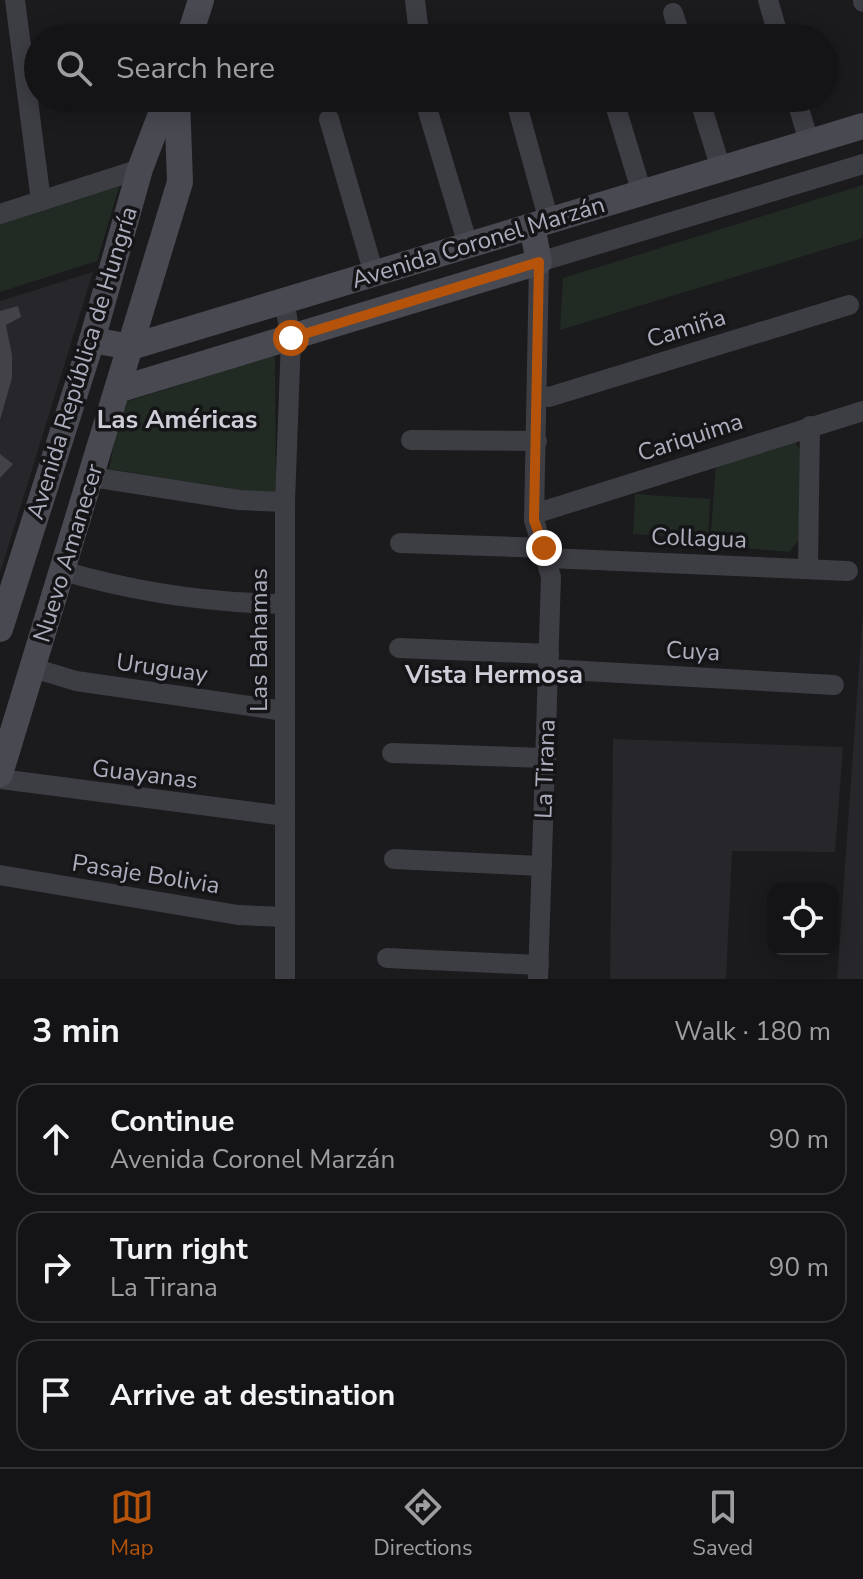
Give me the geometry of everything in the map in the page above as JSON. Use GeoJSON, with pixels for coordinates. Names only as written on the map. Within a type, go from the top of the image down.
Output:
{"type":"FeatureCollection","features":[{"type":"Feature","properties":{"kind":"street"},"geometry":{"type":"LineString","coordinates":[[15,0],[24,70]]}},
{"type":"Feature","properties":{"kind":"street"},"geometry":{"type":"LineString","coordinates":[[193,24],[201,0]]}},
{"type":"Feature","properties":{"kind":"street"},"geometry":{"type":"LineString","coordinates":[[415,0],[418,24]]}},
{"type":"Feature","properties":{"kind":"street"},"geometry":{"type":"LineString","coordinates":[[768,0],[775,24]]}},
{"type":"Feature","properties":{"kind":"street"},"geometry":{"type":"LineString","coordinates":[[673,13],[677,24]]}},
{"type":"Feature","properties":{"kind":"street"},"geometry":{"type":"LineString","coordinates":[[29,112],[41,201]]}},
{"type":"Feature","properties":{"kind":"street","name":"Avenida República de Hungría"},"geometry":{"type":"LineString","coordinates":[[0,629],[92,340],[140,169],[162,112]]}},
{"type":"Feature","properties":{"kind":"street","name":"Nuevo Amanecer"},"geometry":{"type":"LineString","coordinates":[[0,776],[180,182],[178,112]]}},
{"type":"Feature","properties":{"kind":"street"},"geometry":{"type":"LineString","coordinates":[[428,112],[468,245]]}},
{"type":"Feature","properties":{"kind":"street"},"geometry":{"type":"LineString","coordinates":[[518,112],[541,224]]}},
{"type":"Feature","properties":{"kind":"street"},"geometry":{"type":"LineString","coordinates":[[617,112],[642,193]]}},
{"type":"Feature","properties":{"kind":"street"},"geometry":{"type":"LineString","coordinates":[[703,112],[721,169]]}},
{"type":"Feature","properties":{"kind":"street"},"geometry":{"type":"LineString","coordinates":[[800,112],[809,142]]}},
{"type":"Feature","properties":{"kind":"street"},"geometry":{"type":"LineString","coordinates":[[329,119],[374,274]]}},
{"type":"Feature","properties":{"kind":"street","name":"Avenida Coronel Marzán"},"geometry":{"type":"LineString","coordinates":[[92,340],[131,347],[863,126]]}},
{"type":"Feature","properties":{"kind":"street","name":"Avenida Coronel Marzán"},"geometry":{"type":"LineString","coordinates":[[117,390],[863,164]]}},
{"type":"Feature","properties":{"kind":"street"},"geometry":{"type":"LineString","coordinates":[[0,214],[140,169]]}},
{"type":"Feature","properties":{"kind":"street","name":"La Tirana"},"geometry":{"type":"LineString","coordinates":[[539,972],[551,577],[534,514],[541,224]]}},
{"type":"Feature","properties":{"kind":"street","name":"Las Bahamas"},"geometry":{"type":"LineString","coordinates":[[284,301],[291,338],[285,502],[285,979]]}},
{"type":"Feature","properties":{"kind":"street","name":"Camiña"},"geometry":{"type":"LineString","coordinates":[[538,395],[549,397],[849,305]]}},
{"type":"Feature","properties":{"kind":"street","name":"Cariquima"},"geometry":{"type":"LineString","coordinates":[[534,514],[863,411]]}},
{"type":"Feature","properties":{"kind":"street"},"geometry":{"type":"LineString","coordinates":[[808,568],[810,426]]}},
{"type":"Feature","properties":{"kind":"street"},"geometry":{"type":"LineString","coordinates":[[411,440],[537,441]]}},
{"type":"Feature","properties":{"kind":"street"},"geometry":{"type":"LineString","coordinates":[[92,477],[239,500],[285,502]]}},
{"type":"Feature","properties":{"kind":"street","name":"Collagua"},"geometry":{"type":"LineString","coordinates":[[400,543],[848,571]]}},
{"type":"Feature","properties":{"kind":"street"},"geometry":{"type":"LineString","coordinates":[[63,571],[118,587],[243,603],[285,604]]}},
{"type":"Feature","properties":{"kind":"street","name":"Cuya"},"geometry":{"type":"LineString","coordinates":[[399,648],[834,685]]}},
{"type":"Feature","properties":{"kind":"street","name":"Uruguay"},"geometry":{"type":"LineString","coordinates":[[33,668],[76,681],[284,711]]}},
{"type":"Feature","properties":{"kind":"street"},"geometry":{"type":"LineString","coordinates":[[392,753],[546,758]]}},
{"type":"Feature","properties":{"kind":"street","name":"Guayanas"},"geometry":{"type":"LineString","coordinates":[[0,776],[62,790],[285,816]]}},
{"type":"Feature","properties":{"kind":"street"},"geometry":{"type":"LineString","coordinates":[[394,859],[542,866]]}},
{"type":"Feature","properties":{"kind":"street","name":"Pasaje Bolivia"},"geometry":{"type":"LineString","coordinates":[[0,875],[238,915],[285,917]]}},
{"type":"Feature","properties":{"kind":"street"},"geometry":{"type":"LineString","coordinates":[[387,958],[539,972]]}},
{"type":"Feature","properties":{"kind":"shaded area"},"geometry":{"type":"Polygon","coordinates":[[[120,184],[97,261],[0,292],[0,222],[120,184]]]}},
{"type":"Feature","properties":{"kind":"shaded area"},"geometry":{"type":"Polygon","coordinates":[[[863,185],[863,238],[560,330],[563,278],[863,185]]]}},
{"type":"Feature","properties":{"kind":"shaded area"},"geometry":{"type":"Polygon","coordinates":[[[93,272],[0,573],[0,301],[93,272]]]}},
{"type":"Feature","properties":{"kind":"shaded area"},"geometry":{"type":"Polygon","coordinates":[[[275,355],[276,496],[109,469],[122,403],[275,355]]]}},
{"type":"Feature","properties":{"kind":"shaded area"},"geometry":{"type":"Polygon","coordinates":[[[794,441],[800,450],[799,540],[789,552],[710,545],[716,464],[794,441]]]}},
{"type":"Feature","properties":{"kind":"shaded area"},"geometry":{"type":"Polygon","coordinates":[[[635,494],[710,499],[708,539],[633,534],[635,494]]]}},
{"type":"Feature","properties":{"kind":"shaded area"},"geometry":{"type":"Polygon","coordinates":[[[863,611],[863,979],[837,979],[863,611]]]}},
{"type":"Feature","properties":{"kind":"shaded area"},"geometry":{"type":"Polygon","coordinates":[[[613,739],[843,747],[835,852],[732,851],[726,979],[610,979],[613,739]]]}},
{"type":"Feature","properties":{"kind":"building"},"geometry":{"type":"Polygon","coordinates":[[[18,306],[21,317],[6,325],[12,355],[12,378],[0,420],[0,311],[18,306]]]}},
{"type":"Feature","properties":{"kind":"building"},"geometry":{"type":"Polygon","coordinates":[[[0,454],[13,464],[0,478],[0,454]]]}},
{"type":"Feature","properties":{"kind":"district","name":"Las Américas"},"geometry":{"type":"Point","coordinates":[177,419]}},
{"type":"Feature","properties":{"kind":"district","name":"Vista Hermosa"},"geometry":{"type":"Point","coordinates":[494,674]}},
{"type":"Feature","properties":{"kind":"route"},"geometry":{"type":"LineString","coordinates":[[291,338],[539,262],[541,291],[534,520],[544,548]]}}]}
